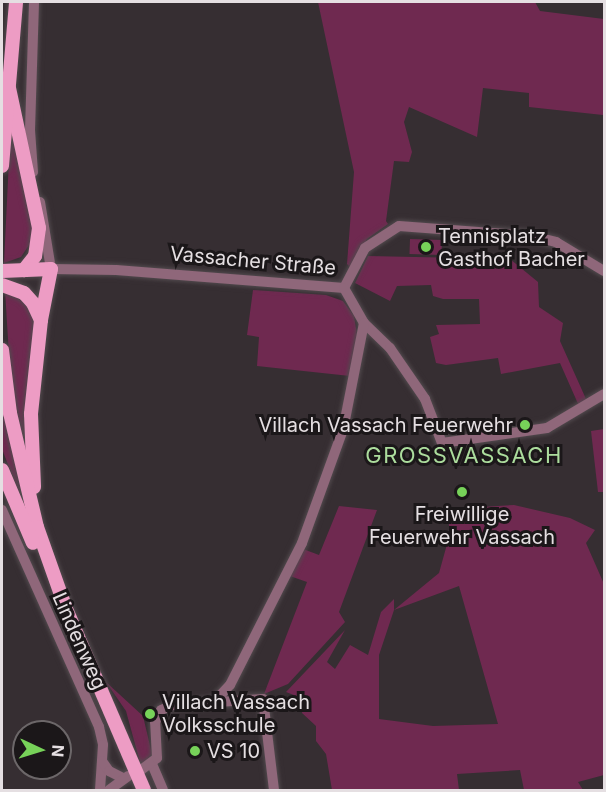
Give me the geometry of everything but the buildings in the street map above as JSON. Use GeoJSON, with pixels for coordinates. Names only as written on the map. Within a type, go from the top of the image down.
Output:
{"type":"FeatureCollection","features":[{"type":"Feature","properties":{"kind":"main road"},"geometry":{"type":"LineString","coordinates":[[2,166],[16,2]]}},
{"type":"Feature","properties":{"kind":"main road"},"geometry":{"type":"LineString","coordinates":[[9,88],[39,228],[35,256],[24,270]]}},
{"type":"Feature","properties":{"kind":"main road"},"geometry":{"type":"LineString","coordinates":[[37,527],[40,510],[33,482],[30,430],[41,320],[51,269]]}},
{"type":"Feature","properties":{"kind":"main road","name":"Vassacher Straße"},"geometry":{"type":"LineString","coordinates":[[2,270],[51,269]]}},
{"type":"Feature","properties":{"kind":"main road"},"geometry":{"type":"LineString","coordinates":[[2,285],[24,293],[41,320]]}},
{"type":"Feature","properties":{"kind":"main road"},"geometry":{"type":"LineString","coordinates":[[2,350],[10,413],[37,527],[66,609],[144,790]]}},
{"type":"Feature","properties":{"kind":"main road"},"geometry":{"type":"LineString","coordinates":[[2,470],[53,596],[66,609]]}},
{"type":"Feature","properties":{"kind":"street"},"geometry":{"type":"LineString","coordinates":[[34,2],[31,160],[48,232],[51,269]]}},
{"type":"Feature","properties":{"kind":"street","name":"Vassacher Straße"},"geometry":{"type":"LineString","coordinates":[[51,269],[116,270],[344,288],[365,248],[399,226],[532,236],[556,242],[604,271]]}},
{"type":"Feature","properties":{"kind":"street"},"geometry":{"type":"LineString","coordinates":[[344,288],[364,323],[390,348],[425,399],[442,443],[547,428],[604,394]]}},
{"type":"Feature","properties":{"kind":"street"},"geometry":{"type":"LineString","coordinates":[[215,701],[230,685],[302,543],[343,430],[364,323]]}},
{"type":"Feature","properties":{"kind":"street","name":"Lindenweg"},"geometry":{"type":"LineString","coordinates":[[2,510],[99,727],[102,761],[100,790]]}},
{"type":"Feature","properties":{"kind":"street"},"geometry":{"type":"LineString","coordinates":[[109,790],[131,774],[152,764],[159,751],[155,722],[161,710],[215,701],[263,699],[274,790]]}},
{"type":"Feature","properties":{"kind":"street"},"geometry":{"type":"LineString","coordinates":[[102,761],[109,771],[131,774]]}},
{"type":"Feature","properties":{"kind":"street"},"geometry":{"type":"LineString","coordinates":[[152,764],[163,790]]}},
{"type":"Feature","properties":{"kind":"shaded area"},"geometry":{"type":"Polygon","coordinates":[[[318,2],[535,2],[540,11],[604,19],[603,115],[529,107],[529,93],[483,88],[477,137],[409,107],[404,122],[412,152],[409,162],[394,161],[386,221],[388,224],[367,239],[350,267],[347,264],[354,172],[318,2]]]}},
{"type":"Feature","properties":{"kind":"shaded area"},"geometry":{"type":"Polygon","coordinates":[[[11,118],[33,220],[33,239],[21,257],[4,263],[11,118]]]}},
{"type":"Feature","properties":{"kind":"shaded area","name":"Tennisplatz Gasthof Bacher"},"geometry":{"type":"Polygon","coordinates":[[[410,239],[442,240],[441,255],[409,254],[410,239]]]}},
{"type":"Feature","properties":{"kind":"shaded area"},"geometry":{"type":"Polygon","coordinates":[[[368,256],[510,259],[538,282],[539,307],[563,323],[560,341],[586,399],[579,406],[560,363],[501,374],[498,358],[446,365],[436,363],[430,337],[439,334],[436,325],[480,324],[479,299],[443,299],[433,296],[431,285],[397,286],[390,301],[355,283],[368,256]]]}},
{"type":"Feature","properties":{"kind":"shaded area"},"geometry":{"type":"Polygon","coordinates":[[[5,290],[19,294],[31,309],[34,326],[25,443],[22,444],[11,388],[5,290]]]}},
{"type":"Feature","properties":{"kind":"shaded area"},"geometry":{"type":"Polygon","coordinates":[[[253,290],[326,295],[343,301],[354,316],[357,334],[350,376],[257,366],[259,337],[247,335],[253,290]]]}},
{"type":"Feature","properties":{"kind":"shaded area"},"geometry":{"type":"Polygon","coordinates":[[[2,393],[21,490],[19,493],[2,449],[2,393]]]}},
{"type":"Feature","properties":{"kind":"shaded area"},"geometry":{"type":"Polygon","coordinates":[[[604,429],[604,492],[598,492],[591,431],[604,429]]]}},
{"type":"Feature","properties":{"kind":"shaded area"},"geometry":{"type":"Polygon","coordinates":[[[514,505],[570,518],[595,530],[586,543],[604,584],[604,775],[578,782],[583,790],[524,790],[520,770],[457,774],[459,790],[332,790],[326,754],[316,741],[316,726],[302,713],[304,699],[286,692],[345,630],[327,662],[335,669],[350,645],[368,655],[381,612],[394,599],[394,610],[439,573],[449,537],[449,509],[514,505]],[[459,586],[394,610],[379,655],[379,719],[433,726],[498,724],[459,586]]]}},
{"type":"Feature","properties":{"kind":"shaded area"},"geometry":{"type":"Polygon","coordinates":[[[339,506],[377,510],[339,612],[345,622],[288,684],[264,694],[307,582],[287,575],[303,549],[319,555],[339,506]]]}},
{"type":"Feature","properties":{"kind":"shaded area"},"geometry":{"type":"Polygon","coordinates":[[[106,682],[143,716],[152,754],[141,766],[126,711],[106,682]]]}},
{"type":"Feature","properties":{"kind":"place","name":"Tennisplatz Gasthof Bacher"},"geometry":{"type":"Point","coordinates":[426,247]}},
{"type":"Feature","properties":{"kind":"place","name":"Villach Vassach Feuerwehr"},"geometry":{"type":"Point","coordinates":[525,425]}},
{"type":"Feature","properties":{"kind":"place","name":"Freiwillige Feuerwehr Vassach"},"geometry":{"type":"Point","coordinates":[462,492]}},
{"type":"Feature","properties":{"kind":"place","name":"Villach Vassach Volksschule"},"geometry":{"type":"Point","coordinates":[150,714]}},
{"type":"Feature","properties":{"kind":"place","name":"VS 10"},"geometry":{"type":"Point","coordinates":[195,751]}},
{"type":"Feature","properties":{"kind":"district","name":"GROSSVASSACH"},"geometry":{"type":"Point","coordinates":[464,456]}}]}
